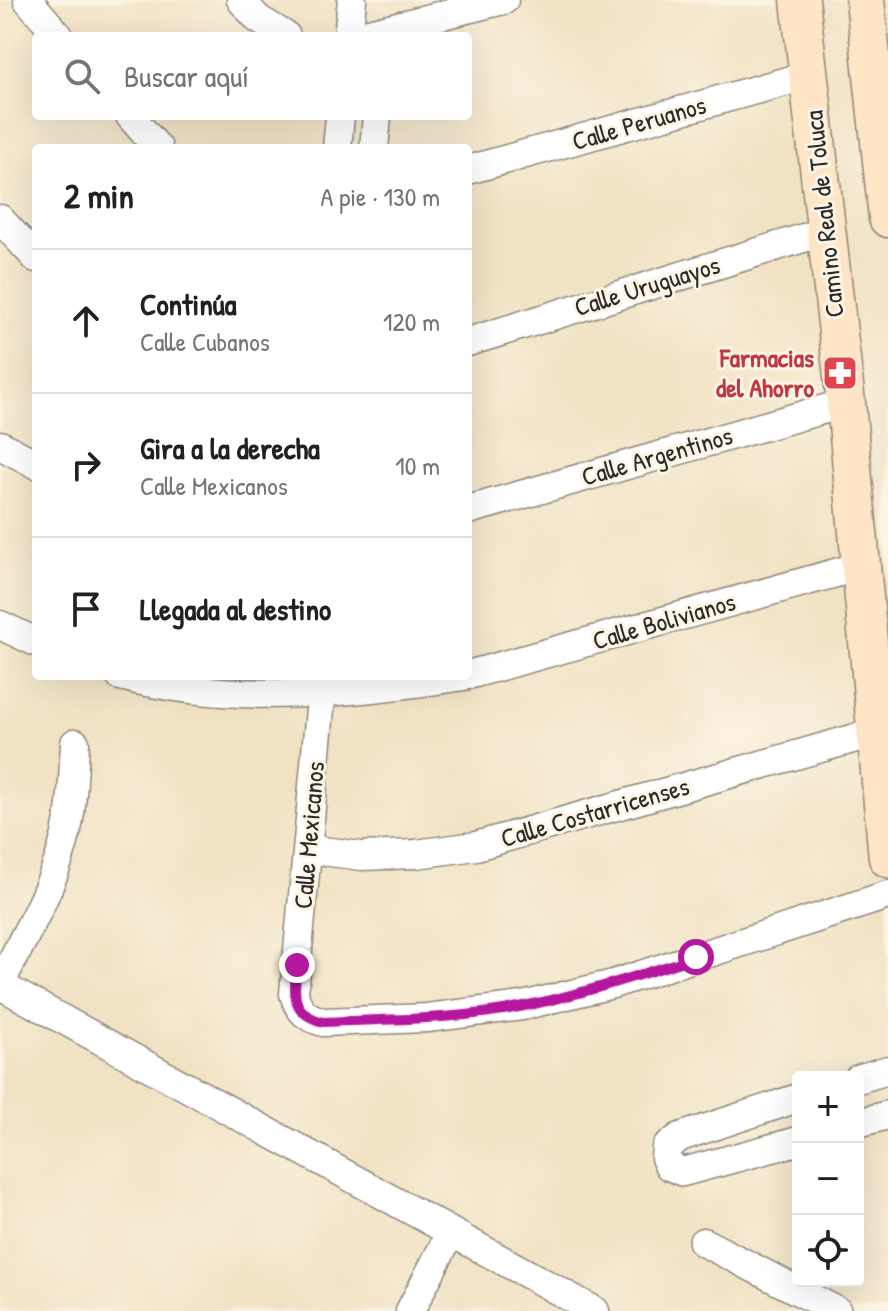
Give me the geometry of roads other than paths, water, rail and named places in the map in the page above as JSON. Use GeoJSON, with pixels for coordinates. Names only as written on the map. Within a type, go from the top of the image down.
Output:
{"type":"FeatureCollection","features":[{"type":"Feature","properties":{"kind":"main road","name":"Camino Real de Toluca"},"geometry":{"type":"LineString","coordinates":[[800,0],[846,403],[888,858]]}},
{"type":"Feature","properties":{"kind":"main road"},"geometry":{"type":"LineString","coordinates":[[865,0],[887,204]]}},
{"type":"Feature","properties":{"kind":"street"},"geometry":{"type":"LineString","coordinates":[[28,0],[56,32]]}},
{"type":"Feature","properties":{"kind":"street"},"geometry":{"type":"LineString","coordinates":[[241,0],[258,19],[279,32]]}},
{"type":"Feature","properties":{"kind":"street"},"geometry":{"type":"LineString","coordinates":[[348,32],[352,0]]}},
{"type":"Feature","properties":{"kind":"street"},"geometry":{"type":"LineString","coordinates":[[364,32],[386,21],[504,0]]}},
{"type":"Feature","properties":{"kind":"street","name":"Calle Peruanos"},"geometry":{"type":"LineString","coordinates":[[472,169],[809,75]]}},
{"type":"Feature","properties":{"kind":"street"},"geometry":{"type":"LineString","coordinates":[[134,120],[154,144]]}},
{"type":"Feature","properties":{"kind":"street"},"geometry":{"type":"LineString","coordinates":[[337,144],[340,120]]}},
{"type":"Feature","properties":{"kind":"street"},"geometry":{"type":"LineString","coordinates":[[374,144],[377,120]]}},
{"type":"Feature","properties":{"kind":"street"},"geometry":{"type":"LineString","coordinates":[[0,219],[32,254]]}},
{"type":"Feature","properties":{"kind":"street","name":"Calle Uruguayos"},"geometry":{"type":"LineString","coordinates":[[472,341],[826,231]]}},
{"type":"Feature","properties":{"kind":"street","name":"Calle Argentinos"},"geometry":{"type":"LineString","coordinates":[[472,509],[846,403]]}},
{"type":"Feature","properties":{"kind":"street"},"geometry":{"type":"LineString","coordinates":[[0,445],[32,462]]}},
{"type":"Feature","properties":{"kind":"street","name":"Calle Bolivianos"},"geometry":{"type":"LineString","coordinates":[[472,674],[861,566]]}},
{"type":"Feature","properties":{"kind":"street"},"geometry":{"type":"LineString","coordinates":[[0,625],[32,640]]}},
{"type":"Feature","properties":{"kind":"street","name":"Calle Bolivianos"},"geometry":{"type":"LineString","coordinates":[[138,680],[175,688],[322,685],[389,688],[440,680]]}},
{"type":"Feature","properties":{"kind":"street","name":"Calle Mexicanos"},"geometry":{"type":"LineString","coordinates":[[322,685],[294,994],[299,1008],[308,1018],[323,1022],[427,1018],[522,1006],[613,984],[888,895]]}},
{"type":"Feature","properties":{"kind":"street","name":"Calle Costarricenses"},"geometry":{"type":"LineString","coordinates":[[308,849],[361,856],[416,854],[476,846],[877,732]]}},
{"type":"Feature","properties":{"kind":"street"},"geometry":{"type":"LineString","coordinates":[[75,743],[72,805],[65,841],[51,883],[0,984],[595,1311]]}},
{"type":"Feature","properties":{"kind":"street"},"geometry":{"type":"LineString","coordinates":[[864,1077],[888,1070]]}},
{"type":"Feature","properties":{"kind":"street"},"geometry":{"type":"LineString","coordinates":[[792,1100],[680,1137],[666,1148],[665,1158],[669,1166],[683,1172],[792,1143]]}},
{"type":"Feature","properties":{"kind":"street"},"geometry":{"type":"LineString","coordinates":[[864,1121],[888,1115]]}},
{"type":"Feature","properties":{"kind":"street"},"geometry":{"type":"LineString","coordinates":[[410,1311],[450,1234]]}},
{"type":"Feature","properties":{"kind":"street"},"geometry":{"type":"LineString","coordinates":[[703,1242],[837,1311]]}},
{"type":"Feature","properties":{"kind":"place","name":"Farmacias del Ahorro"},"geometry":{"type":"Point","coordinates":[840,373]}}]}
